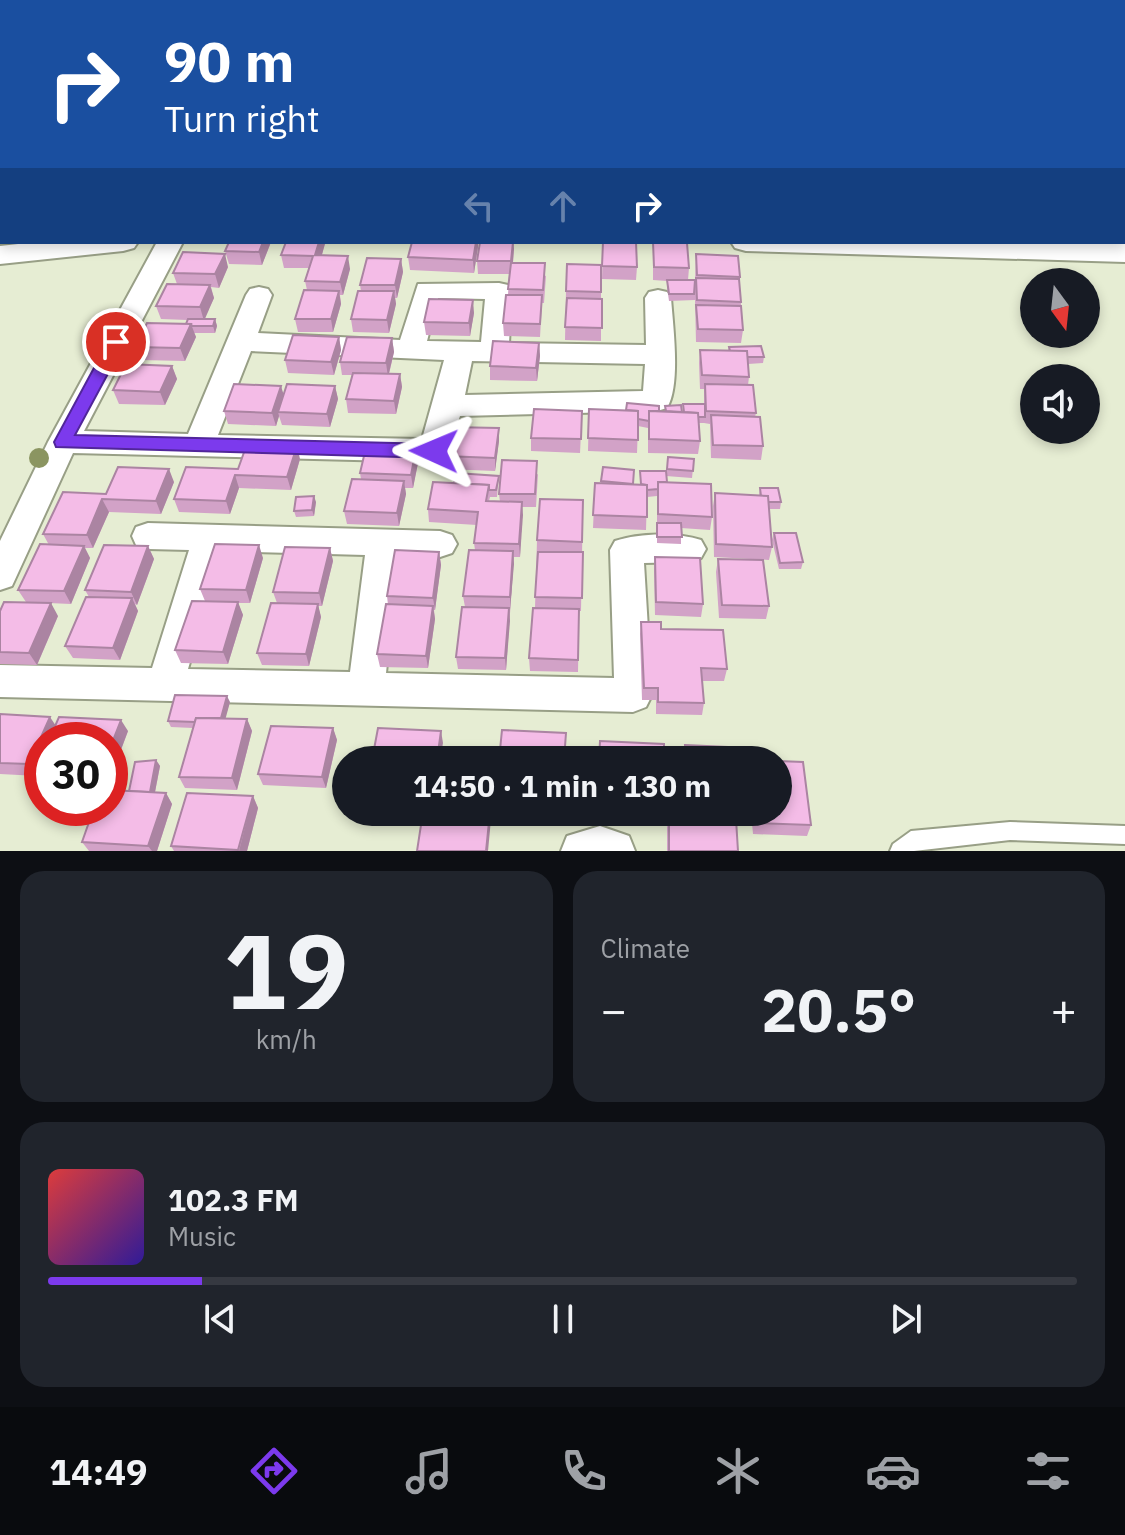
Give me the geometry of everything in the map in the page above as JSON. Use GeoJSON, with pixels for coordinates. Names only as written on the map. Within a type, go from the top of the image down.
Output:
{"type":"FeatureCollection","features":[{"type":"Feature","properties":{"kind":"street"},"geometry":{"type":"LineString","coordinates":[[0,255],[104,244]]}},
{"type":"Feature","properties":{"kind":"street"},"geometry":{"type":"LineString","coordinates":[[0,576],[63,442],[169,244]]}},
{"type":"Feature","properties":{"kind":"street"},"geometry":{"type":"LineString","coordinates":[[815,244],[1125,253]]}},
{"type":"Feature","properties":{"kind":"street"},"geometry":{"type":"LineString","coordinates":[[411,350],[427,290],[499,291],[494,350]]}},
{"type":"Feature","properties":{"kind":"street"},"geometry":{"type":"LineString","coordinates":[[199,445],[259,295]]}},
{"type":"Feature","properties":{"kind":"street"},"geometry":{"type":"LineString","coordinates":[[448,406],[657,401],[660,355],[658,298]]}},
{"type":"Feature","properties":{"kind":"street"},"geometry":{"type":"LineString","coordinates":[[243,341],[411,350],[660,355]]}},
{"type":"Feature","properties":{"kind":"street"},"geometry":{"type":"LineString","coordinates":[[63,442],[434,451],[460,350]]}},
{"type":"Feature","properties":{"kind":"street"},"geometry":{"type":"LineString","coordinates":[[148,536],[440,544]]}},
{"type":"Feature","properties":{"kind":"street"},"geometry":{"type":"LineString","coordinates":[[165,686],[209,539]]}},
{"type":"Feature","properties":{"kind":"street"},"geometry":{"type":"LineString","coordinates":[[366,690],[383,543]]}},
{"type":"Feature","properties":{"kind":"street"},"geometry":{"type":"LineString","coordinates":[[0,681],[633,695],[627,550],[689,549]]}},
{"type":"Feature","properties":{"kind":"street"},"geometry":{"type":"LineString","coordinates":[[582,851],[600,847],[614,851]]}},
{"type":"Feature","properties":{"kind":"lane"},"geometry":{"type":"LineString","coordinates":[[900,851],[911,841],[1010,831],[1125,835]]}},
{"type":"Feature","properties":{"kind":"building"},"geometry":{"type":"Polygon","coordinates":[[[228,244],[262,244],[259,252],[225,251],[228,244]]]}},
{"type":"Feature","properties":{"kind":"building"},"geometry":{"type":"Polygon","coordinates":[[[285,244],[318,244],[315,255],[348,256],[340,282],[305,281],[313,256],[281,255],[285,244]]]}},
{"type":"Feature","properties":{"kind":"building"},"geometry":{"type":"Polygon","coordinates":[[[411,244],[476,244],[473,260],[408,257],[411,244]]]}},
{"type":"Feature","properties":{"kind":"building"},"geometry":{"type":"Polygon","coordinates":[[[480,244],[513,244],[511,261],[477,261],[480,244]]]}},
{"type":"Feature","properties":{"kind":"building"},"geometry":{"type":"Polygon","coordinates":[[[603,244],[636,244],[637,267],[602,266],[603,244]]]}},
{"type":"Feature","properties":{"kind":"building"},"geometry":{"type":"Polygon","coordinates":[[[653,244],[687,244],[689,268],[654,267],[653,244]]]}},
{"type":"Feature","properties":{"kind":"building"},"geometry":{"type":"Polygon","coordinates":[[[183,252],[225,254],[215,274],[173,273],[183,252]]]}},
{"type":"Feature","properties":{"kind":"building"},"geometry":{"type":"Polygon","coordinates":[[[696,254],[738,256],[740,277],[697,275],[696,254]]]}},
{"type":"Feature","properties":{"kind":"building"},"geometry":{"type":"Polygon","coordinates":[[[367,258],[401,259],[395,285],[360,285],[367,258]]]}},
{"type":"Feature","properties":{"kind":"building"},"geometry":{"type":"Polygon","coordinates":[[[511,263],[545,263],[543,290],[508,289],[511,263]]]}},
{"type":"Feature","properties":{"kind":"building"},"geometry":{"type":"Polygon","coordinates":[[[567,264],[601,265],[601,292],[566,291],[567,264]]]}},
{"type":"Feature","properties":{"kind":"building"},"geometry":{"type":"Polygon","coordinates":[[[696,278],[739,279],[741,302],[697,300],[696,278]]]}},
{"type":"Feature","properties":{"kind":"building"},"geometry":{"type":"Polygon","coordinates":[[[667,280],[695,280],[694,294],[669,294],[667,280]]]}},
{"type":"Feature","properties":{"kind":"building"},"geometry":{"type":"Polygon","coordinates":[[[167,284],[210,285],[200,307],[156,306],[167,284]]]}},
{"type":"Feature","properties":{"kind":"building"},"geometry":{"type":"Polygon","coordinates":[[[304,290],[339,291],[331,319],[295,319],[304,290]]]}},
{"type":"Feature","properties":{"kind":"building"},"geometry":{"type":"Polygon","coordinates":[[[358,291],[394,291],[387,320],[351,319],[358,291]]]}},
{"type":"Feature","properties":{"kind":"building"},"geometry":{"type":"Polygon","coordinates":[[[506,295],[542,295],[540,324],[503,323],[506,295]]]}},
{"type":"Feature","properties":{"kind":"building"},"geometry":{"type":"Polygon","coordinates":[[[567,298],[602,299],[602,328],[565,327],[567,298]]]}},
{"type":"Feature","properties":{"kind":"building"},"geometry":{"type":"Polygon","coordinates":[[[429,299],[473,300],[469,323],[424,322],[429,299]]]}},
{"type":"Feature","properties":{"kind":"building"},"geometry":{"type":"Polygon","coordinates":[[[696,305],[741,306],[743,330],[698,329],[696,305]]]}},
{"type":"Feature","properties":{"kind":"building"},"geometry":{"type":"Polygon","coordinates":[[[188,319],[215,319],[213,326],[192,326],[186,324],[188,319]]]}},
{"type":"Feature","properties":{"kind":"building"},"geometry":{"type":"Polygon","coordinates":[[[147,323],[191,324],[180,348],[135,347],[147,323]]]}},
{"type":"Feature","properties":{"kind":"building"},"geometry":{"type":"Polygon","coordinates":[[[293,335],[339,337],[331,362],[285,360],[293,335]]]}},
{"type":"Feature","properties":{"kind":"building"},"geometry":{"type":"Polygon","coordinates":[[[347,337],[392,338],[386,363],[340,362],[347,337]]]}},
{"type":"Feature","properties":{"kind":"building"},"geometry":{"type":"Polygon","coordinates":[[[493,341],[539,343],[536,368],[490,366],[493,341]]]}},
{"type":"Feature","properties":{"kind":"building"},"geometry":{"type":"Polygon","coordinates":[[[761,346],[764,357],[747,357],[747,351],[730,351],[729,347],[761,346]]]}},
{"type":"Feature","properties":{"kind":"building"},"geometry":{"type":"Polygon","coordinates":[[[700,350],[747,351],[749,377],[702,375],[700,350]]]}},
{"type":"Feature","properties":{"kind":"building"},"geometry":{"type":"Polygon","coordinates":[[[126,364],[172,366],[160,392],[113,390],[126,364]]]}},
{"type":"Feature","properties":{"kind":"building"},"geometry":{"type":"Polygon","coordinates":[[[353,373],[400,374],[394,401],[346,399],[353,373]]]}},
{"type":"Feature","properties":{"kind":"building"},"geometry":{"type":"Polygon","coordinates":[[[234,384],[281,386],[272,413],[224,411],[234,384]]]}},
{"type":"Feature","properties":{"kind":"building"},"geometry":{"type":"Polygon","coordinates":[[[287,384],[335,386],[327,414],[278,412],[287,384]]]}},
{"type":"Feature","properties":{"kind":"building"},"geometry":{"type":"Polygon","coordinates":[[[705,384],[753,385],[756,413],[706,411],[705,384]]]}},
{"type":"Feature","properties":{"kind":"building"},"geometry":{"type":"Polygon","coordinates":[[[627,403],[659,406],[659,411],[649,411],[649,421],[638,419],[638,411],[626,410],[627,403]]]}},
{"type":"Feature","properties":{"kind":"building"},"geometry":{"type":"Polygon","coordinates":[[[683,404],[705,404],[705,417],[684,412],[683,404]]]}},
{"type":"Feature","properties":{"kind":"building"},"geometry":{"type":"Polygon","coordinates":[[[681,405],[682,412],[666,411],[665,406],[681,405]]]}},
{"type":"Feature","properties":{"kind":"building"},"geometry":{"type":"Polygon","coordinates":[[[534,409],[582,411],[581,439],[531,438],[534,409]]]}},
{"type":"Feature","properties":{"kind":"building"},"geometry":{"type":"Polygon","coordinates":[[[589,409],[638,411],[638,440],[588,438],[589,409]]]}},
{"type":"Feature","properties":{"kind":"building"},"geometry":{"type":"Polygon","coordinates":[[[649,411],[698,413],[700,441],[649,439],[649,411]]]}},
{"type":"Feature","properties":{"kind":"building"},"geometry":{"type":"Polygon","coordinates":[[[711,415],[760,417],[763,446],[713,445],[711,415]]]}},
{"type":"Feature","properties":{"kind":"building"},"geometry":{"type":"Polygon","coordinates":[[[449,427],[499,428],[495,458],[444,456],[449,427]]]}},
{"type":"Feature","properties":{"kind":"building"},"geometry":{"type":"Polygon","coordinates":[[[367,443],[417,444],[411,475],[360,473],[367,443]]]}},
{"type":"Feature","properties":{"kind":"building"},"geometry":{"type":"Polygon","coordinates":[[[247,444],[297,446],[287,477],[235,475],[226,501],[174,499],[186,467],[238,469],[247,444]]]}},
{"type":"Feature","properties":{"kind":"building"},"geometry":{"type":"Polygon","coordinates":[[[668,457],[694,459],[693,471],[667,469],[668,457]]]}},
{"type":"Feature","properties":{"kind":"building"},"geometry":{"type":"Polygon","coordinates":[[[502,460],[537,461],[535,494],[499,494],[502,460]]]}},
{"type":"Feature","properties":{"kind":"building"},"geometry":{"type":"Polygon","coordinates":[[[118,467],[169,469],[156,501],[102,499],[87,535],[43,534],[63,492],[106,494],[118,467]]]}},
{"type":"Feature","properties":{"kind":"building"},"geometry":{"type":"Polygon","coordinates":[[[603,467],[634,470],[633,484],[601,481],[603,467]]]}},
{"type":"Feature","properties":{"kind":"building"},"geometry":{"type":"Polygon","coordinates":[[[640,471],[666,471],[667,482],[658,482],[658,489],[647,490],[647,485],[641,484],[640,471]]]}},
{"type":"Feature","properties":{"kind":"building"},"geometry":{"type":"Polygon","coordinates":[[[456,473],[499,476],[496,490],[489,490],[489,485],[454,483],[456,473]]]}},
{"type":"Feature","properties":{"kind":"building"},"geometry":{"type":"Polygon","coordinates":[[[352,479],[404,481],[397,513],[344,511],[352,479]]]}},
{"type":"Feature","properties":{"kind":"building"},"geometry":{"type":"Polygon","coordinates":[[[433,482],[489,485],[486,501],[522,502],[519,544],[474,543],[478,512],[428,509],[433,482]]]}},
{"type":"Feature","properties":{"kind":"building"},"geometry":{"type":"Polygon","coordinates":[[[658,482],[711,484],[712,517],[658,514],[658,482]]]}},
{"type":"Feature","properties":{"kind":"building"},"geometry":{"type":"Polygon","coordinates":[[[595,483],[647,485],[647,517],[593,515],[595,483]]]}},
{"type":"Feature","properties":{"kind":"building"},"geometry":{"type":"Polygon","coordinates":[[[760,488],[778,488],[781,502],[768,502],[768,496],[761,496],[760,488]]]}},
{"type":"Feature","properties":{"kind":"building"},"geometry":{"type":"Polygon","coordinates":[[[715,493],[768,496],[772,547],[716,544],[715,493]]]}},
{"type":"Feature","properties":{"kind":"building"},"geometry":{"type":"Polygon","coordinates":[[[314,496],[312,510],[294,511],[296,497],[314,496]]]}},
{"type":"Feature","properties":{"kind":"building"},"geometry":{"type":"Polygon","coordinates":[[[540,499],[583,500],[582,542],[537,540],[540,499]]]}},
{"type":"Feature","properties":{"kind":"building"},"geometry":{"type":"Polygon","coordinates":[[[657,523],[681,523],[682,537],[657,537],[657,523]]]}},
{"type":"Feature","properties":{"kind":"building"},"geometry":{"type":"Polygon","coordinates":[[[774,533],[796,533],[803,562],[780,563],[774,533]]]}},
{"type":"Feature","properties":{"kind":"building"},"geometry":{"type":"Polygon","coordinates":[[[40,544],[84,546],[64,591],[18,590],[40,544]]]}},
{"type":"Feature","properties":{"kind":"building"},"geometry":{"type":"Polygon","coordinates":[[[215,544],[259,545],[246,590],[200,589],[215,544]]]}},
{"type":"Feature","properties":{"kind":"building"},"geometry":{"type":"Polygon","coordinates":[[[104,545],[148,546],[131,592],[85,590],[104,545]]]}},
{"type":"Feature","properties":{"kind":"building"},"geometry":{"type":"Polygon","coordinates":[[[285,547],[330,548],[319,593],[273,592],[285,547]]]}},
{"type":"Feature","properties":{"kind":"building"},"geometry":{"type":"Polygon","coordinates":[[[395,550],[439,552],[433,598],[387,596],[395,550]]]}},
{"type":"Feature","properties":{"kind":"building"},"geometry":{"type":"Polygon","coordinates":[[[469,550],[513,551],[510,597],[463,596],[469,550]]]}},
{"type":"Feature","properties":{"kind":"building"},"geometry":{"type":"Polygon","coordinates":[[[538,552],[583,552],[582,598],[535,597],[538,552]]]}},
{"type":"Feature","properties":{"kind":"building"},"geometry":{"type":"Polygon","coordinates":[[[655,557],[700,558],[703,604],[656,602],[655,557]]]}},
{"type":"Feature","properties":{"kind":"building"},"geometry":{"type":"Polygon","coordinates":[[[718,559],[763,560],[769,606],[722,605],[718,559]]]}},
{"type":"Feature","properties":{"kind":"building"},"geometry":{"type":"Polygon","coordinates":[[[86,597],[132,598],[113,648],[65,646],[86,597]]]}},
{"type":"Feature","properties":{"kind":"building"},"geometry":{"type":"Polygon","coordinates":[[[192,601],[238,602],[223,652],[175,650],[192,601]]]}},
{"type":"Feature","properties":{"kind":"building"},"geometry":{"type":"Polygon","coordinates":[[[4,602],[51,603],[29,653],[0,652],[0,611],[4,602]]]}},
{"type":"Feature","properties":{"kind":"building"},"geometry":{"type":"Polygon","coordinates":[[[271,603],[318,604],[306,654],[257,653],[271,603]]]}},
{"type":"Feature","properties":{"kind":"building"},"geometry":{"type":"Polygon","coordinates":[[[386,604],[433,606],[426,656],[377,654],[386,604]]]}},
{"type":"Feature","properties":{"kind":"building"},"geometry":{"type":"Polygon","coordinates":[[[462,607],[509,608],[505,658],[456,657],[462,607]]]}},
{"type":"Feature","properties":{"kind":"building"},"geometry":{"type":"Polygon","coordinates":[[[533,608],[579,609],[578,660],[529,658],[533,608]]]}},
{"type":"Feature","properties":{"kind":"building"},"geometry":{"type":"Polygon","coordinates":[[[641,622],[661,622],[661,629],[723,630],[727,669],[701,668],[704,703],[658,702],[658,688],[644,688],[641,622]]]}},
{"type":"Feature","properties":{"kind":"building"},"geometry":{"type":"Polygon","coordinates":[[[175,695],[227,696],[221,718],[196,718],[195,722],[168,721],[175,695]]]}},
{"type":"Feature","properties":{"kind":"building"},"geometry":{"type":"Polygon","coordinates":[[[0,714],[50,717],[48,722],[24,722],[24,764],[0,763],[0,714]]]}},
{"type":"Feature","properties":{"kind":"building"},"geometry":{"type":"Polygon","coordinates":[[[59,717],[121,720],[120,722],[57,722],[59,717]]]}},
{"type":"Feature","properties":{"kind":"building"},"geometry":{"type":"Polygon","coordinates":[[[196,718],[247,719],[232,778],[179,777],[196,718]]]}},
{"type":"Feature","properties":{"kind":"building"},"geometry":{"type":"Polygon","coordinates":[[[271,726],[333,728],[322,777],[258,774],[271,726]]]}},
{"type":"Feature","properties":{"kind":"building"},"geometry":{"type":"Polygon","coordinates":[[[378,728],[441,731],[439,746],[375,746],[378,728]]]}},
{"type":"Feature","properties":{"kind":"building"},"geometry":{"type":"Polygon","coordinates":[[[502,730],[566,733],[565,746],[500,746],[502,730]]]}},
{"type":"Feature","properties":{"kind":"building"},"geometry":{"type":"Polygon","coordinates":[[[600,741],[664,744],[664,746],[600,746],[600,741]]]}},
{"type":"Feature","properties":{"kind":"building"},"geometry":{"type":"Polygon","coordinates":[[[156,760],[150,792],[129,791],[135,762],[156,760]]]}},
{"type":"Feature","properties":{"kind":"building"},"geometry":{"type":"Polygon","coordinates":[[[792,762],[803,762],[811,825],[792,824],[792,762]]]}},
{"type":"Feature","properties":{"kind":"building"},"geometry":{"type":"Polygon","coordinates":[[[128,791],[166,793],[148,846],[82,842],[88,826],[128,826],[128,791]]]}},
{"type":"Feature","properties":{"kind":"building"},"geometry":{"type":"Polygon","coordinates":[[[187,793],[253,796],[238,850],[171,846],[187,793]]]}},
{"type":"Feature","properties":{"kind":"building"},"geometry":{"type":"Polygon","coordinates":[[[421,826],[489,826],[486,851],[417,851],[421,826]]]}},
{"type":"Feature","properties":{"kind":"building"},"geometry":{"type":"Polygon","coordinates":[[[669,826],[736,826],[738,851],[669,851],[669,826]]]}},
{"type":"Feature","properties":{"kind":"route"},"geometry":{"type":"LineString","coordinates":[[116,342],[63,442],[434,451]]}}]}
